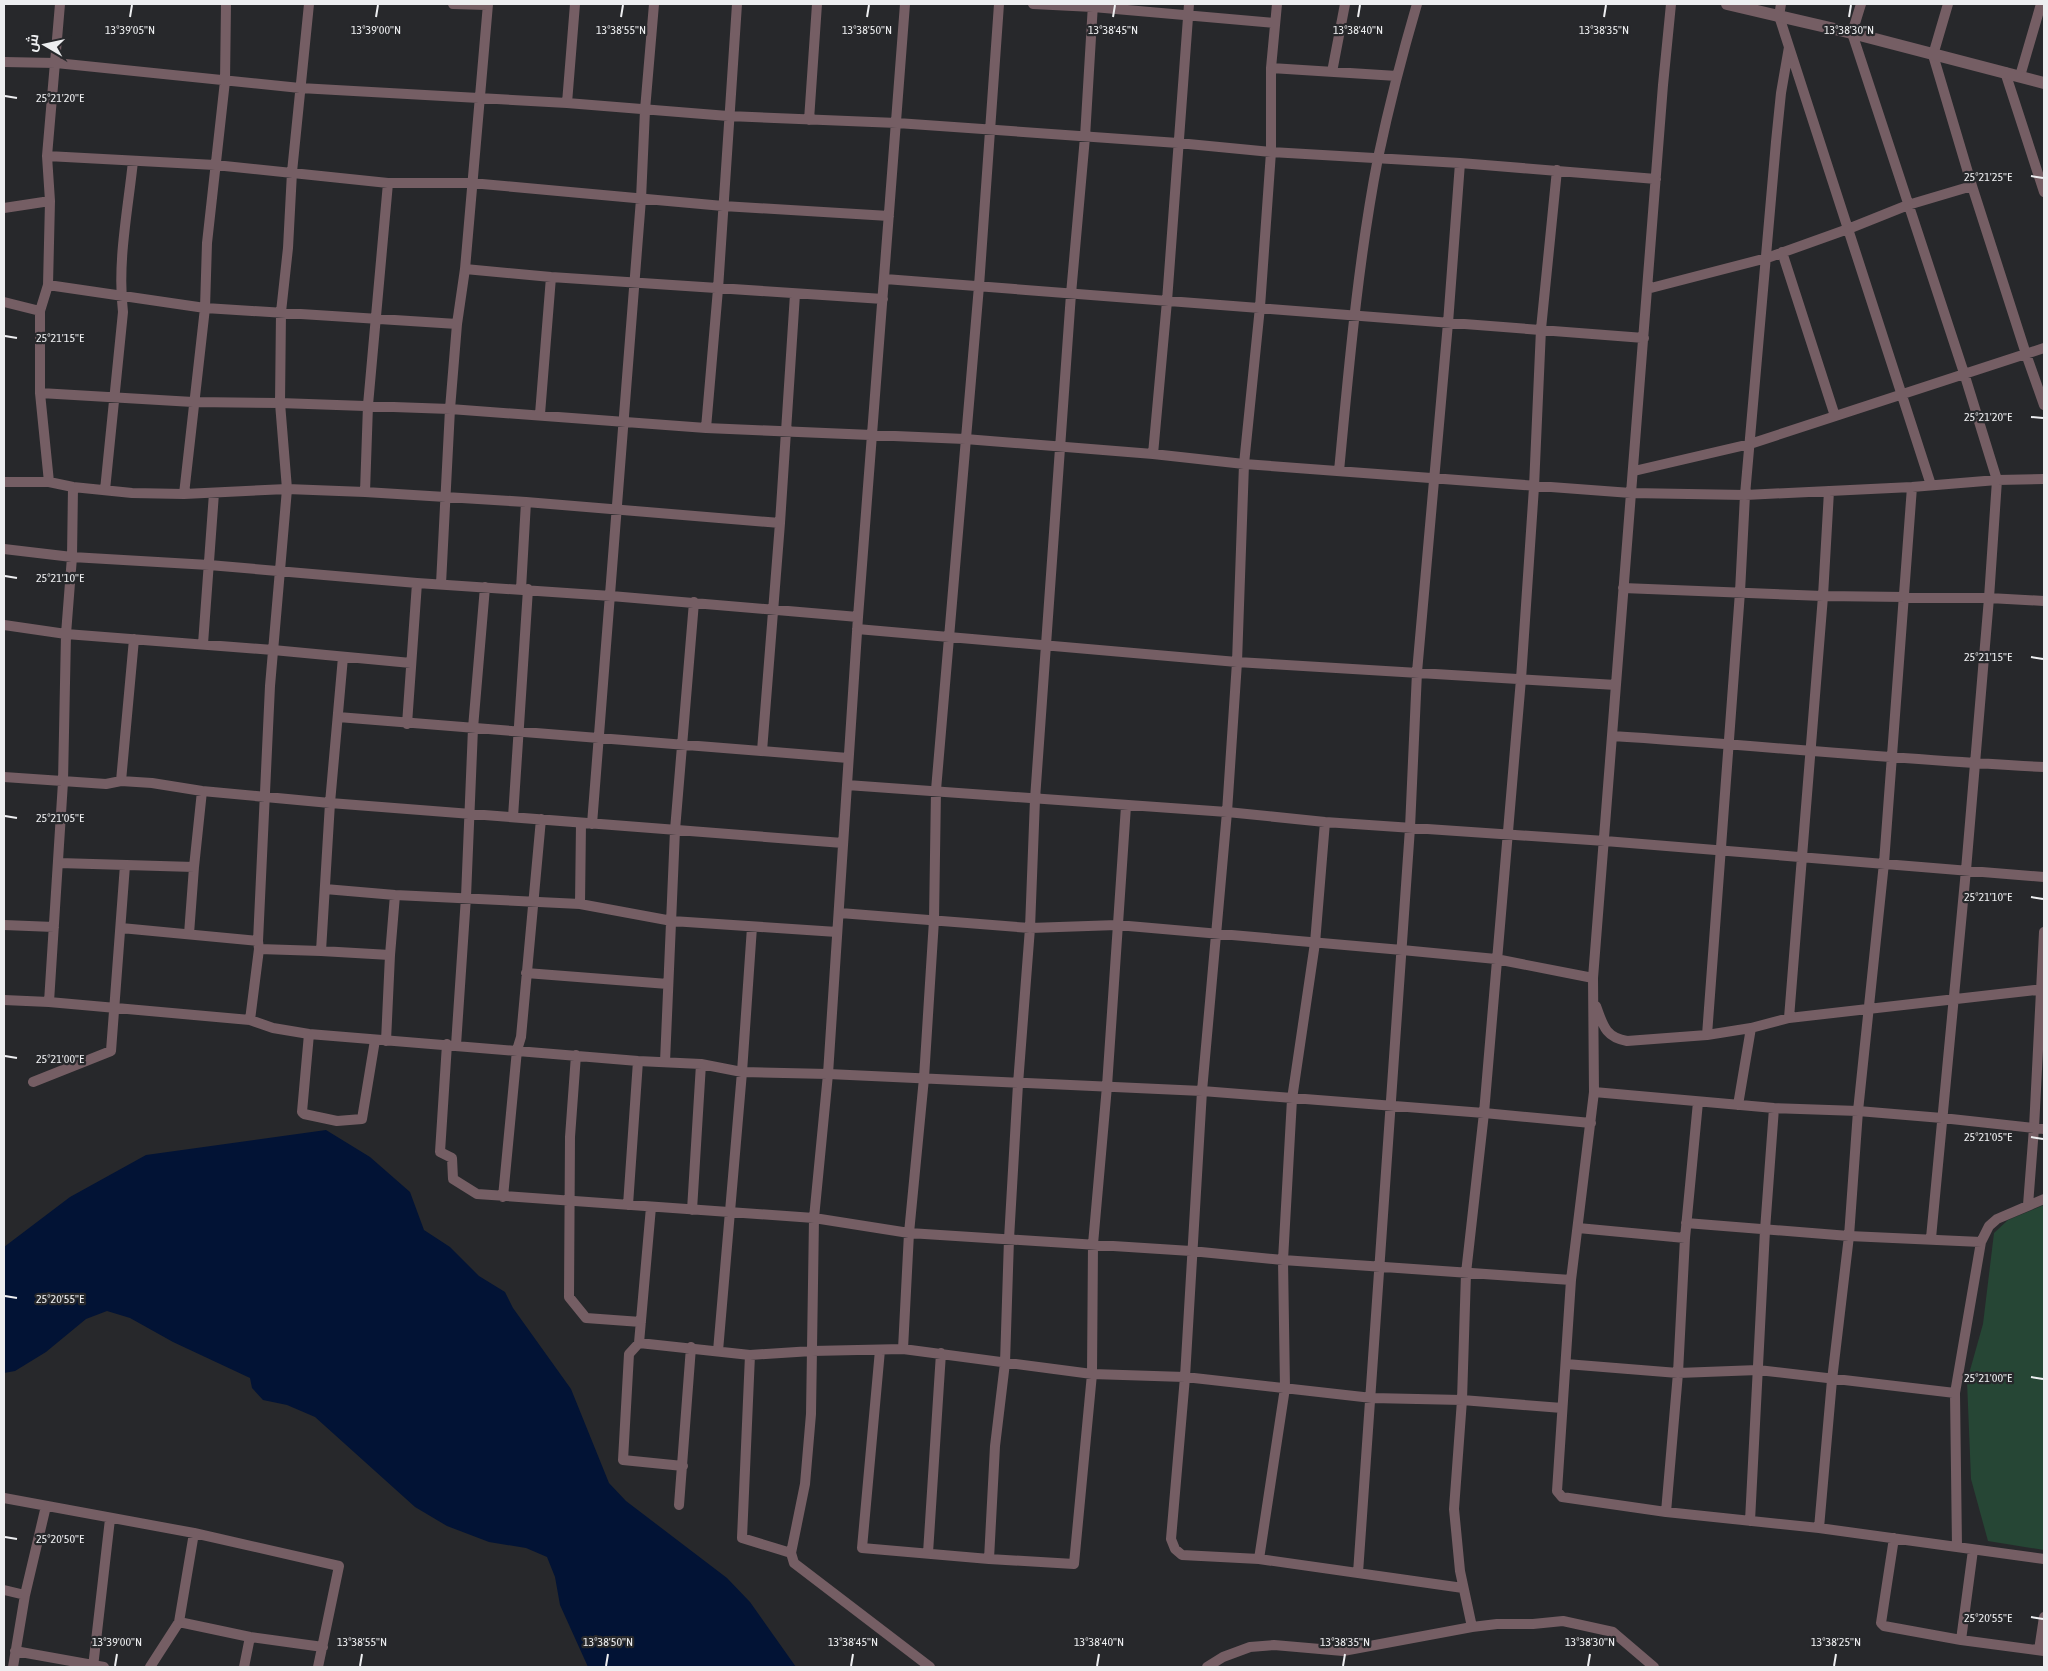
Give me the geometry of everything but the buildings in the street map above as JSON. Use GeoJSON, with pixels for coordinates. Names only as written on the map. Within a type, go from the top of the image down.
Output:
{"type":"FeatureCollection","features":[{"type":"Feature","properties":{"kind":"street"},"geometry":{"type":"LineString","coordinates":[[50,482],[40,393],[40,311],[48,285],[50,201],[47,156],[60,4]]}},
{"type":"Feature","properties":{"kind":"street"},"geometry":{"type":"LineString","coordinates":[[184,494],[205,308],[207,243],[225,81],[226,4]]}},
{"type":"Feature","properties":{"kind":"street"},"geometry":{"type":"LineString","coordinates":[[250,1020],[258,945],[263,797],[273,650],[287,489],[280,403],[281,312],[288,248],[292,172],[309,4]]}},
{"type":"Feature","properties":{"kind":"street"},"geometry":{"type":"LineString","coordinates":[[441,584],[450,408],[457,324],[465,269],[488,4],[453,4]]}},
{"type":"Feature","properties":{"kind":"street"},"geometry":{"type":"LineString","coordinates":[[568,103],[575,4]]}},
{"type":"Feature","properties":{"kind":"street"},"geometry":{"type":"LineString","coordinates":[[592,824],[635,282],[645,110],[654,4]]}},
{"type":"Feature","properties":{"kind":"street"},"geometry":{"type":"LineString","coordinates":[[706,428],[718,289],[728,116],[737,4]]}},
{"type":"Feature","properties":{"kind":"street"},"geometry":{"type":"LineString","coordinates":[[809,120],[817,4]]}},
{"type":"Feature","properties":{"kind":"street"},"geometry":{"type":"LineString","coordinates":[[906,4],[857,629],[840,913],[837,932],[828,1074],[814,1218],[810,1414],[805,1484],[791,1553],[794,1563],[930,1667]]}},
{"type":"Feature","properties":{"kind":"street"},"geometry":{"type":"LineString","coordinates":[[903,1349],[909,1232],[924,1078],[934,920],[936,790],[979,286],[999,4]]}},
{"type":"Feature","properties":{"kind":"street"},"geometry":{"type":"LineString","coordinates":[[1033,4],[1093,5],[1275,23]]}},
{"type":"Feature","properties":{"kind":"street"},"geometry":{"type":"LineString","coordinates":[[1153,454],[1167,301],[1189,4]]}},
{"type":"Feature","properties":{"kind":"street"},"geometry":{"type":"LineString","coordinates":[[1277,4],[1271,68],[1271,152],[1260,307],[1244,464],[1236,662],[1227,812],[1202,1091],[1185,1377],[1171,1539],[1175,1549],[1182,1555],[1259,1559],[1463,1588]]}},
{"type":"Feature","properties":{"kind":"street"},"geometry":{"type":"LineString","coordinates":[[1332,72],[1345,4]]}},
{"type":"Feature","properties":{"kind":"street"},"geometry":{"type":"LineString","coordinates":[[1339,471],[1354,316],[1378,159],[1396,76],[1417,4]]}},
{"type":"Feature","properties":{"kind":"street"},"geometry":{"type":"LineString","coordinates":[[1671,4],[1593,978],[1594,1092],[1571,1280],[1556,1490],[1558,1495],[1562,1497],[1666,1512],[1819,1528],[2044,1559]]}},
{"type":"Feature","properties":{"kind":"street"},"geometry":{"type":"LineString","coordinates":[[1726,4],[1780,10],[1852,33],[2044,83]]}},
{"type":"Feature","properties":{"kind":"street"},"geometry":{"type":"LineString","coordinates":[[1861,4],[1852,33],[1964,373],[1997,480],[1966,870],[1931,1238]]}},
{"type":"Feature","properties":{"kind":"street"},"geometry":{"type":"LineString","coordinates":[[1948,4],[1933,55],[1972,186],[2044,404]]}},
{"type":"Feature","properties":{"kind":"street"},"geometry":{"type":"LineString","coordinates":[[2020,76],[2041,4]]}},
{"type":"Feature","properties":{"kind":"street"},"geometry":{"type":"LineString","coordinates":[[989,1559],[995,1446],[1005,1363],[1009,1239],[1030,928],[1035,799],[1071,294],[1085,137],[1093,5]]}},
{"type":"Feature","properties":{"kind":"street"},"geometry":{"type":"LineString","coordinates":[[1780,10],[1789,47],[1931,485]]}},
{"type":"Feature","properties":{"kind":"street"},"geometry":{"type":"LineString","coordinates":[[1707,1035],[1740,592],[1745,495],[1778,122],[1789,47]]}},
{"type":"Feature","properties":{"kind":"street"},"geometry":{"type":"LineString","coordinates":[[4,62],[56,63],[300,88],[479,97],[728,116],[897,123],[1178,143],[1271,152],[1557,170],[1656,179]]}},
{"type":"Feature","properties":{"kind":"street"},"geometry":{"type":"LineString","coordinates":[[1271,68],[1396,76]]}},
{"type":"Feature","properties":{"kind":"street"},"geometry":{"type":"LineString","coordinates":[[2005,72],[2044,192]]}},
{"type":"Feature","properties":{"kind":"street"},"geometry":{"type":"LineString","coordinates":[[47,156],[215,165],[388,183],[471,183],[723,206],[889,216]]}},
{"type":"Feature","properties":{"kind":"street"},"geometry":{"type":"LineString","coordinates":[[105,490],[123,312],[121,276],[133,161]]}},
{"type":"Feature","properties":{"kind":"street"},"geometry":{"type":"LineString","coordinates":[[1358,1573],[1392,1106],[1410,828],[1417,672],[1448,323],[1460,163]]}},
{"type":"Feature","properties":{"kind":"street"},"geometry":{"type":"LineString","coordinates":[[1472,1627],[1460,1571],[1454,1508],[1462,1400],[1466,1272],[1484,1113],[1521,679],[1542,330],[1557,170]]}},
{"type":"Feature","properties":{"kind":"street"},"geometry":{"type":"LineString","coordinates":[[365,492],[368,405],[388,183]]}},
{"type":"Feature","properties":{"kind":"street"},"geometry":{"type":"LineString","coordinates":[[1647,289],[1767,258],[1908,205],[1972,186]]}},
{"type":"Feature","properties":{"kind":"street"},"geometry":{"type":"LineString","coordinates":[[4,208],[50,201]]}},
{"type":"Feature","properties":{"kind":"street"},"geometry":{"type":"LineString","coordinates":[[1782,252],[1835,416]]}},
{"type":"Feature","properties":{"kind":"street"},"geometry":{"type":"LineString","coordinates":[[465,269],[718,289],[884,299]]}},
{"type":"Feature","properties":{"kind":"street"},"geometry":{"type":"LineString","coordinates":[[540,414],[551,277]]}},
{"type":"Feature","properties":{"kind":"street"},"geometry":{"type":"LineString","coordinates":[[885,279],[1644,338]]}},
{"type":"Feature","properties":{"kind":"street"},"geometry":{"type":"LineString","coordinates":[[48,285],[205,308],[457,324]]}},
{"type":"Feature","properties":{"kind":"street"},"geometry":{"type":"LineString","coordinates":[[762,751],[780,523],[795,294]]}},
{"type":"Feature","properties":{"kind":"street"},"geometry":{"type":"LineString","coordinates":[[4,302],[40,311]]}},
{"type":"Feature","properties":{"kind":"street"},"geometry":{"type":"LineString","coordinates":[[1634,470],[1750,444],[2044,348]]}},
{"type":"Feature","properties":{"kind":"street"},"geometry":{"type":"LineString","coordinates":[[40,393],[193,402],[450,408],[623,420],[706,428],[965,439],[1153,454],[1244,464],[1631,493],[1745,495],[1829,492],[1997,480],[2044,479]]}},
{"type":"Feature","properties":{"kind":"street"},"geometry":{"type":"LineString","coordinates":[[4,482],[50,482],[73,487],[105,490],[184,494],[287,489],[365,492],[526,502],[780,523]]}},
{"type":"Feature","properties":{"kind":"street"},"geometry":{"type":"LineString","coordinates":[[48,1002],[59,863],[63,782],[66,634],[72,557],[73,487]]}},
{"type":"Feature","properties":{"kind":"street"},"geometry":{"type":"LineString","coordinates":[[1819,1528],[1832,1380],[1849,1236],[1858,1111],[1884,863],[1890,756],[1905,597],[1912,487]]}},
{"type":"Feature","properties":{"kind":"street"},"geometry":{"type":"LineString","coordinates":[[1789,1018],[1823,596],[1829,492]]}},
{"type":"Feature","properties":{"kind":"street"},"geometry":{"type":"LineString","coordinates":[[203,644],[214,494]]}},
{"type":"Feature","properties":{"kind":"street"},"geometry":{"type":"LineString","coordinates":[[513,817],[519,732],[525,589],[526,502]]}},
{"type":"Feature","properties":{"kind":"street"},"geometry":{"type":"LineString","coordinates":[[4,549],[72,557],[209,565],[417,583],[525,589],[858,617]]}},
{"type":"Feature","properties":{"kind":"street"},"geometry":{"type":"LineString","coordinates":[[407,724],[417,583]]}},
{"type":"Feature","properties":{"kind":"street"},"geometry":{"type":"LineString","coordinates":[[485,587],[472,728],[466,897],[440,1152],[452,1158],[453,1180],[477,1194],[503,1197],[814,1218],[909,1232],[1571,1280]]}},
{"type":"Feature","properties":{"kind":"street"},"geometry":{"type":"LineString","coordinates":[[1623,588],[1823,596],[1989,598],[2044,601]]}},
{"type":"Feature","properties":{"kind":"street"},"geometry":{"type":"LineString","coordinates":[[665,1062],[675,830],[694,602]]}},
{"type":"Feature","properties":{"kind":"street"},"geometry":{"type":"LineString","coordinates":[[4,629],[4,625],[66,634],[203,644],[411,663]]}},
{"type":"Feature","properties":{"kind":"street"},"geometry":{"type":"LineString","coordinates":[[857,629],[1236,662],[1616,685]]}},
{"type":"Feature","properties":{"kind":"street"},"geometry":{"type":"LineString","coordinates":[[121,781],[134,639]]}},
{"type":"Feature","properties":{"kind":"street"},"geometry":{"type":"LineString","coordinates":[[321,950],[330,803],[343,657]]}},
{"type":"Feature","properties":{"kind":"street"},"geometry":{"type":"LineString","coordinates":[[338,717],[848,758]]}},
{"type":"Feature","properties":{"kind":"street"},"geometry":{"type":"LineString","coordinates":[[1612,736],[1729,743],[2044,768]]}},
{"type":"Feature","properties":{"kind":"street"},"geometry":{"type":"LineString","coordinates":[[4,777],[106,784],[121,781],[152,783],[202,792],[470,815],[843,843]]}},
{"type":"Feature","properties":{"kind":"street"},"geometry":{"type":"LineString","coordinates":[[847,785],[1227,812],[1325,822],[2044,876]]}},
{"type":"Feature","properties":{"kind":"street"},"geometry":{"type":"LineString","coordinates":[[189,934],[202,792]]}},
{"type":"Feature","properties":{"kind":"street"},"geometry":{"type":"LineString","coordinates":[[880,1350],[862,1548],[1074,1564],[1092,1374],[1093,1244],[1108,1086],[1126,806]]}},
{"type":"Feature","properties":{"kind":"street"},"geometry":{"type":"LineString","coordinates":[[503,1197],[517,1050],[521,1037],[541,819]]}},
{"type":"Feature","properties":{"kind":"street"},"geometry":{"type":"LineString","coordinates":[[1259,1559],[1285,1388],[1283,1260],[1292,1099],[1315,943],[1325,822]]}},
{"type":"Feature","properties":{"kind":"street"},"geometry":{"type":"LineString","coordinates":[[580,904],[581,823]]}},
{"type":"Feature","properties":{"kind":"street"},"geometry":{"type":"LineString","coordinates":[[59,863],[194,867]]}},
{"type":"Feature","properties":{"kind":"street"},"geometry":{"type":"LineString","coordinates":[[33,1082],[111,1050],[125,865]]}},
{"type":"Feature","properties":{"kind":"street"},"geometry":{"type":"LineString","coordinates":[[325,889],[395,895],[580,904],[672,921],[752,928],[837,932]]}},
{"type":"Feature","properties":{"kind":"street"},"geometry":{"type":"LineString","coordinates":[[309,1034],[302,1112],[337,1121],[362,1119],[381,1040],[395,895]]}},
{"type":"Feature","properties":{"kind":"street"},"geometry":{"type":"LineString","coordinates":[[840,913],[1030,928],[1117,925],[1496,959],[1593,978]]}},
{"type":"Feature","properties":{"kind":"street"},"geometry":{"type":"LineString","coordinates":[[4,926],[54,927]]}},
{"type":"Feature","properties":{"kind":"street"},"geometry":{"type":"LineString","coordinates":[[121,928],[189,934],[258,945],[390,955]]}},
{"type":"Feature","properties":{"kind":"street"},"geometry":{"type":"LineString","coordinates":[[718,1351],[742,1072],[752,928]]}},
{"type":"Feature","properties":{"kind":"street"},"geometry":{"type":"LineString","coordinates":[[2028,1205],[2039,1129],[2044,932]]}},
{"type":"Feature","properties":{"kind":"street"},"geometry":{"type":"LineString","coordinates":[[526,972],[668,984]]}},
{"type":"Feature","properties":{"kind":"street"},"geometry":{"type":"LineString","coordinates":[[1594,1001],[1608,1034],[1616,1039],[1627,1041],[1707,1035],[1750,1028],[1789,1018],[2043,989]]}},
{"type":"Feature","properties":{"kind":"street"},"geometry":{"type":"LineString","coordinates":[[4,1000],[48,1002],[250,1020],[273,1028],[309,1034],[638,1061],[701,1064],[742,1072],[828,1074],[1202,1091],[1591,1123]]}},
{"type":"Feature","properties":{"kind":"street"},"geometry":{"type":"LineString","coordinates":[[1738,1105],[1750,1028]]}},
{"type":"Feature","properties":{"kind":"street"},"geometry":{"type":"LineString","coordinates":[[576,1055],[570,1137],[569,1297],[586,1318],[642,1322]]}},
{"type":"Feature","properties":{"kind":"street"},"geometry":{"type":"LineString","coordinates":[[628,1205],[638,1061]]}},
{"type":"Feature","properties":{"kind":"street"},"geometry":{"type":"LineString","coordinates":[[692,1210],[701,1064]]}},
{"type":"Feature","properties":{"kind":"street"},"geometry":{"type":"LineString","coordinates":[[1594,1092],[1774,1108],[1858,1111],[2039,1129]]}},
{"type":"Feature","properties":{"kind":"street"},"geometry":{"type":"LineString","coordinates":[[1666,1512],[1678,1374],[1686,1223],[1698,1102]]}},
{"type":"Feature","properties":{"kind":"street"},"geometry":{"type":"LineString","coordinates":[[1750,1522],[1764,1230],[1774,1108]]}},
{"type":"Feature","properties":{"kind":"street"},"geometry":{"type":"LineString","coordinates":[[1957,1547],[1955,1393],[1981,1242],[1989,1226],[1996,1219],[2044,1199]]}},
{"type":"Feature","properties":{"kind":"street"},"geometry":{"type":"LineString","coordinates":[[650,1207],[642,1322],[639,1342],[630,1354],[623,1460],[683,1466]]}},
{"type":"Feature","properties":{"kind":"street"},"geometry":{"type":"LineString","coordinates":[[1686,1223],[1849,1236],[1931,1238],[1981,1242]]}},
{"type":"Feature","properties":{"kind":"street"},"geometry":{"type":"LineString","coordinates":[[1578,1228],[1685,1238]]}},
{"type":"Feature","properties":{"kind":"street"},"geometry":{"type":"LineString","coordinates":[[639,1342],[750,1355],[812,1350],[903,1349],[1092,1374],[1185,1377],[1372,1398],[1462,1400],[1562,1408]]}},
{"type":"Feature","properties":{"kind":"street"},"geometry":{"type":"LineString","coordinates":[[679,1505],[691,1347]]}},
{"type":"Feature","properties":{"kind":"street"},"geometry":{"type":"LineString","coordinates":[[928,1553],[941,1353]]}},
{"type":"Feature","properties":{"kind":"street"},"geometry":{"type":"LineString","coordinates":[[750,1355],[742,1538],[791,1553]]}},
{"type":"Feature","properties":{"kind":"street"},"geometry":{"type":"LineString","coordinates":[[1566,1364],[1678,1374],[1758,1370],[1955,1393]]}},
{"type":"Feature","properties":{"kind":"street"},"geometry":{"type":"LineString","coordinates":[[4,1498],[194,1533],[339,1566],[318,1667]]}},
{"type":"Feature","properties":{"kind":"street"},"geometry":{"type":"LineString","coordinates":[[14,1667],[26,1595],[46,1506]]}},
{"type":"Feature","properties":{"kind":"street"},"geometry":{"type":"LineString","coordinates":[[93,1666],[110,1519]]}},
{"type":"Feature","properties":{"kind":"street"},"geometry":{"type":"LineString","coordinates":[[150,1667],[179,1622],[194,1533]]}},
{"type":"Feature","properties":{"kind":"street"},"geometry":{"type":"LineString","coordinates":[[1894,1538],[1881,1623],[1884,1626],[1961,1640],[2042,1650],[2044,1617]]}},
{"type":"Feature","properties":{"kind":"street"},"geometry":{"type":"LineString","coordinates":[[1961,1640],[1972,1550]]}},
{"type":"Feature","properties":{"kind":"street"},"geometry":{"type":"LineString","coordinates":[[4,1590],[26,1595]]}},
{"type":"Feature","properties":{"kind":"street"},"geometry":{"type":"LineString","coordinates":[[1207,1667],[1222,1657],[1250,1647],[1274,1645],[1343,1651],[1472,1627],[1563,1621],[1613,1632],[1654,1667]]}},
{"type":"Feature","properties":{"kind":"street"},"geometry":{"type":"LineString","coordinates":[[179,1622],[250,1637],[323,1647]]}},
{"type":"Feature","properties":{"kind":"street"},"geometry":{"type":"LineString","coordinates":[[244,1667],[250,1637]]}},
{"type":"Feature","properties":{"kind":"street"},"geometry":{"type":"LineString","coordinates":[[15,1652],[104,1667]]}},
{"type":"Feature","properties":{"kind":"green space"},"geometry":{"type":"Polygon","coordinates":[[[2044,1205],[2044,1550],[1988,1541],[1971,1479],[1967,1381],[1983,1324],[1994,1233],[2008,1220],[2044,1205]]]}},
{"type":"Feature","properties":{"kind":"water"},"geometry":{"type":"Polygon","coordinates":[[[326,1130],[370,1157],[410,1192],[424,1230],[450,1247],[479,1276],[505,1292],[513,1308],[571,1389],[609,1483],[626,1501],[727,1578],[750,1602],[796,1667],[588,1667],[560,1605],[555,1577],[547,1557],[526,1548],[489,1542],[447,1526],[415,1507],[315,1417],[287,1405],[263,1400],[252,1388],[250,1378],[173,1342],[130,1318],[107,1311],[86,1319],[46,1352],[15,1371],[4,1373],[4,1247],[70,1197],[146,1155],[326,1130]]]}}]}
